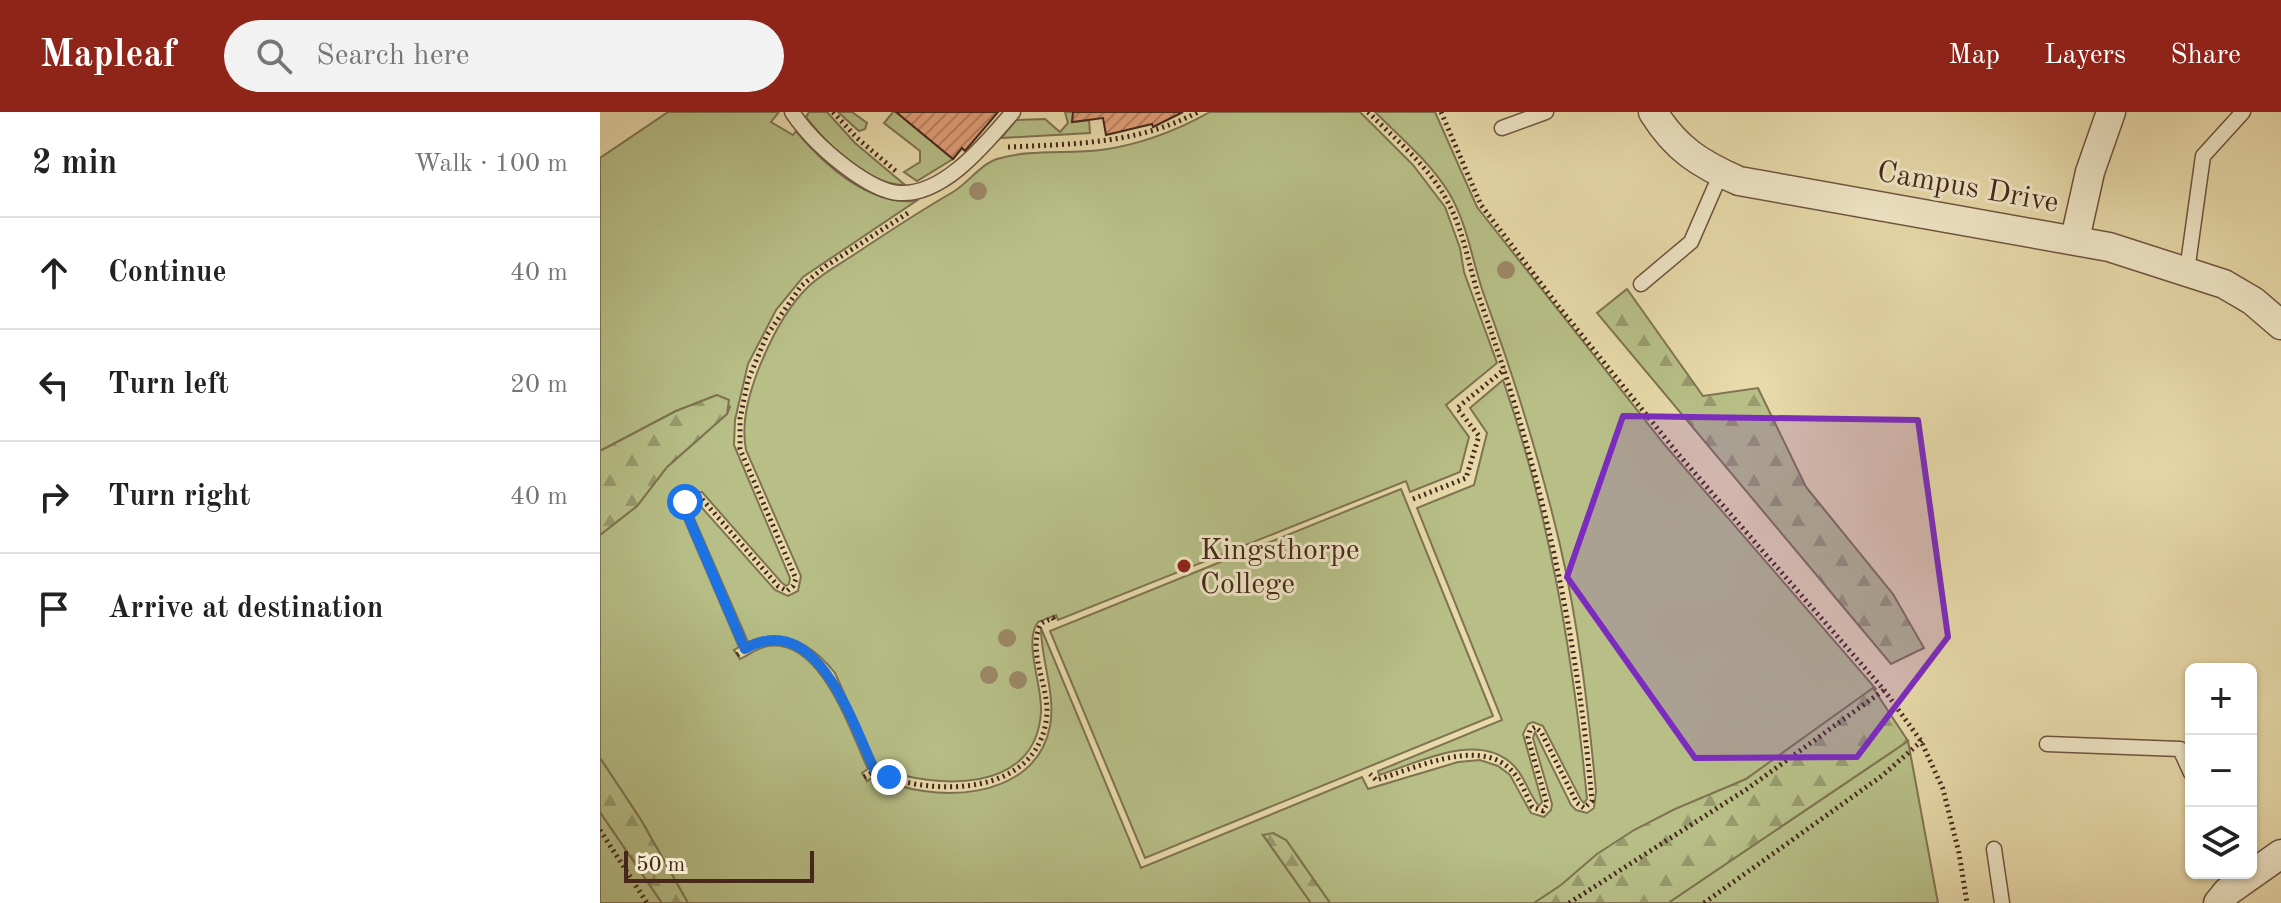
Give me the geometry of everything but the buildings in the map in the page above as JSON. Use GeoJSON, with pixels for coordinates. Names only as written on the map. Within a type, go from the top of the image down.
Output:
{"type":"FeatureCollection","features":[{"type":"Feature","properties":{"kind":"street","name":"Campus Drive"},"geometry":{"type":"LineString","coordinates":[[1653,112],[1665,131],[1685,152],[1705,166],[1739,181],[2075,239],[2224,284],[2253,301],[2281,325]]}},
{"type":"Feature","properties":{"kind":"street"},"geometry":{"type":"LineString","coordinates":[[2075,239],[2090,172],[2111,112]]}},
{"type":"Feature","properties":{"kind":"street"},"geometry":{"type":"LineString","coordinates":[[2257,867],[2281,854]]}},
{"type":"Feature","properties":{"kind":"street"},"geometry":{"type":"LineString","coordinates":[[2218,903],[2238,879]]}},
{"type":"Feature","properties":{"kind":"lane"},"geometry":{"type":"LineString","coordinates":[[792,112],[808,134],[831,156],[866,181],[883,190],[898,193],[919,190],[935,183],[964,164],[1013,112]]}},
{"type":"Feature","properties":{"kind":"lane"},"geometry":{"type":"LineString","coordinates":[[1502,128],[1546,112]]}},
{"type":"Feature","properties":{"kind":"lane"},"geometry":{"type":"LineString","coordinates":[[2187,271],[2203,156],[2243,112]]}},
{"type":"Feature","properties":{"kind":"lane"},"geometry":{"type":"LineString","coordinates":[[1641,284],[1691,242],[1721,173]]}},
{"type":"Feature","properties":{"kind":"lane"},"geometry":{"type":"LineString","coordinates":[[2047,744],[2180,749],[2185,760]]}},
{"type":"Feature","properties":{"kind":"lane"},"geometry":{"type":"LineString","coordinates":[[1994,849],[2002,903]]}},
{"type":"Feature","properties":{"kind":"path"},"geometry":{"type":"LineString","coordinates":[[745,649],[687,514],[685,502],[694,495],[701,498],[778,586],[787,591],[793,586],[796,579],[740,449],[740,419],[748,380],[767,335],[801,286],[826,266],[930,199],[857,138],[833,112]]}},
{"type":"Feature","properties":{"kind":"path"},"geometry":{"type":"LineString","coordinates":[[996,148],[1100,143],[1145,134],[1198,112]]}},
{"type":"Feature","properties":{"kind":"path"},"geometry":{"type":"LineString","coordinates":[[1368,112],[1432,178],[1445,196],[1463,237],[1470,271],[1505,369],[1538,482],[1562,581],[1579,678],[1592,801],[1584,808],[1577,803],[1541,732],[1535,727],[1530,730],[1528,738],[1547,804],[1543,811],[1532,807],[1510,769],[1487,755],[1466,754],[1376,780],[1370,774]]}},
{"type":"Feature","properties":{"kind":"path"},"geometry":{"type":"LineString","coordinates":[[1441,112],[1481,205],[1559,307],[1679,455],[1884,690],[1923,740],[1943,789],[1959,853],[1967,903]]}},
{"type":"Feature","properties":{"kind":"path"},"geometry":{"type":"LineString","coordinates":[[1559,307],[1568,302]]}},
{"type":"Feature","properties":{"kind":"path"},"geometry":{"type":"LineString","coordinates":[[1413,499],[1466,478],[1479,436],[1457,408],[1505,369]]}},
{"type":"Feature","properties":{"kind":"path"},"geometry":{"type":"LineString","coordinates":[[737,655],[761,642],[782,641],[799,647],[816,659],[830,676],[875,771],[898,780],[953,788],[999,778],[1023,764],[1039,745],[1047,710],[1038,651],[1038,629],[1042,623],[1053,618],[1055,622]]}},
{"type":"Feature","properties":{"kind":"path"},"geometry":{"type":"LineString","coordinates":[[1569,903],[1747,789],[1884,690]]}},
{"type":"Feature","properties":{"kind":"path"},"geometry":{"type":"LineString","coordinates":[[1704,903],[1883,775],[1923,740]]}},
{"type":"Feature","properties":{"kind":"path"},"geometry":{"type":"LineString","coordinates":[[864,777],[875,771]]}},
{"type":"Feature","properties":{"kind":"path"},"geometry":{"type":"LineString","coordinates":[[600,830],[647,903]]}},
{"type":"Feature","properties":{"kind":"highlighted area"},"geometry":{"type":"Polygon","coordinates":[[[1623,416],[1918,420],[1948,637],[1857,757],[1695,758],[1567,577],[1623,416]]]}},
{"type":"Feature","properties":{"kind":"green space"},"geometry":{"type":"Polygon","coordinates":[[[668,112],[779,112],[771,122],[793,135],[796,131],[820,157],[849,181],[882,197],[916,201],[803,277],[776,310],[748,364],[735,420],[734,445],[790,578],[789,584],[786,586],[781,582],[702,492],[689,492],[680,504],[739,647],[734,650],[740,659],[768,646],[787,647],[803,656],[818,671],[842,711],[868,769],[862,773],[867,781],[875,776],[924,791],[951,793],[1003,783],[1025,770],[1041,751],[1050,726],[1050,689],[1041,628],[1141,868],[1362,777],[1368,789],[1458,762],[1480,760],[1498,766],[1510,775],[1531,813],[1544,817],[1552,804],[1533,738],[1535,732],[1571,805],[1587,813],[1594,808],[1596,791],[1590,729],[1573,606],[1552,513],[1516,388],[1465,230],[1449,193],[1414,150],[1375,112],[1435,112],[1477,207],[1664,444],[1876,689],[1746,779],[1534,903],[1330,903],[1286,840],[1263,835],[1311,903],[688,903],[641,820],[600,758],[600,535],[637,506],[667,467],[727,414],[730,407],[717,395],[676,411],[600,451],[600,158],[668,112]]]}},
{"type":"Feature","properties":{"kind":"green space"},"geometry":{"type":"Polygon","coordinates":[[[809,112],[827,112],[855,143],[905,185],[876,178],[850,162],[806,117],[809,112]]]}},
{"type":"Feature","properties":{"kind":"green space"},"geometry":{"type":"Polygon","coordinates":[[[838,112],[852,112],[867,123],[865,129],[859,131],[838,112]]]}},
{"type":"Feature","properties":{"kind":"green space"},"geometry":{"type":"Polygon","coordinates":[[[893,112],[953,159],[917,181],[904,172],[920,162],[920,151],[884,123],[893,112]]]}},
{"type":"Feature","properties":{"kind":"green space"},"geometry":{"type":"Polygon","coordinates":[[[1065,112],[1073,112],[1073,122],[1089,120],[1090,133],[1001,138],[1016,120],[1045,119],[1060,132],[1068,123],[1065,112]]]}},
{"type":"Feature","properties":{"kind":"green space"},"geometry":{"type":"Polygon","coordinates":[[[1210,112],[1360,112],[1413,165],[1445,207],[1460,248],[1464,272],[1497,363],[1446,405],[1469,437],[1460,472],[1410,492],[1406,481],[1058,620],[1056,615],[1038,622],[1032,641],[1041,702],[1035,739],[1022,759],[1003,772],[979,779],[954,781],[927,780],[878,768],[835,673],[817,654],[796,641],[774,636],[748,642],[690,509],[691,502],[696,501],[775,590],[788,596],[798,591],[801,576],[746,450],[746,411],[772,338],[793,304],[815,281],[953,192],[991,161],[1022,154],[1101,150],[1129,145],[1171,131],[1210,112]]]}},
{"type":"Feature","properties":{"kind":"green space"},"geometry":{"type":"Polygon","coordinates":[[[1627,289],[1703,396],[1758,388],[1806,487],[1893,594],[1924,648],[1891,664],[1597,313],[1627,289]]]}},
{"type":"Feature","properties":{"kind":"green space"},"geometry":{"type":"Polygon","coordinates":[[[1503,380],[1534,483],[1557,587],[1575,693],[1587,799],[1584,803],[1543,726],[1533,722],[1528,724],[1523,734],[1542,802],[1539,806],[1512,764],[1482,750],[1447,753],[1379,775],[1378,771],[1502,720],[1417,508],[1474,485],[1487,433],[1470,408],[1503,380]]]}},
{"type":"Feature","properties":{"kind":"green space"},"geometry":{"type":"Polygon","coordinates":[[[717,395],[729,400],[727,414],[667,467],[637,506],[600,535],[600,451],[676,411],[717,395]]]}},
{"type":"Feature","properties":{"kind":"green space"},"geometry":{"type":"Polygon","coordinates":[[[1401,489],[1493,716],[1145,858],[1050,631],[1401,489]]]}},
{"type":"Feature","properties":{"kind":"green space"},"geometry":{"type":"Polygon","coordinates":[[[1873,688],[1908,741],[1668,903],[1534,903],[1597,854],[1634,830],[1746,779],[1873,688]]]}},
{"type":"Feature","properties":{"kind":"green space"},"geometry":{"type":"Polygon","coordinates":[[[1908,741],[1938,903],[1668,903],[1908,741]]]}},
{"type":"Feature","properties":{"kind":"green space"},"geometry":{"type":"Polygon","coordinates":[[[600,758],[641,820],[688,903],[662,903],[600,812],[600,758]]]}},
{"type":"Feature","properties":{"kind":"green space"},"geometry":{"type":"Polygon","coordinates":[[[600,812],[662,903],[600,903],[600,812]]]}},
{"type":"Feature","properties":{"kind":"green space"},"geometry":{"type":"Polygon","coordinates":[[[1273,833],[1286,840],[1330,903],[1311,903],[1263,835],[1273,833]]]}},
{"type":"Feature","properties":{"kind":"place","name":"Kingsthorpe College"},"geometry":{"type":"Point","coordinates":[1184,566]}},
{"type":"Feature","properties":{"kind":"route"},"geometry":{"type":"LineString","coordinates":[[685,502],[687,514],[745,649],[761,642],[782,641],[799,647],[816,659],[830,676],[875,771],[889,777]]}}]}
